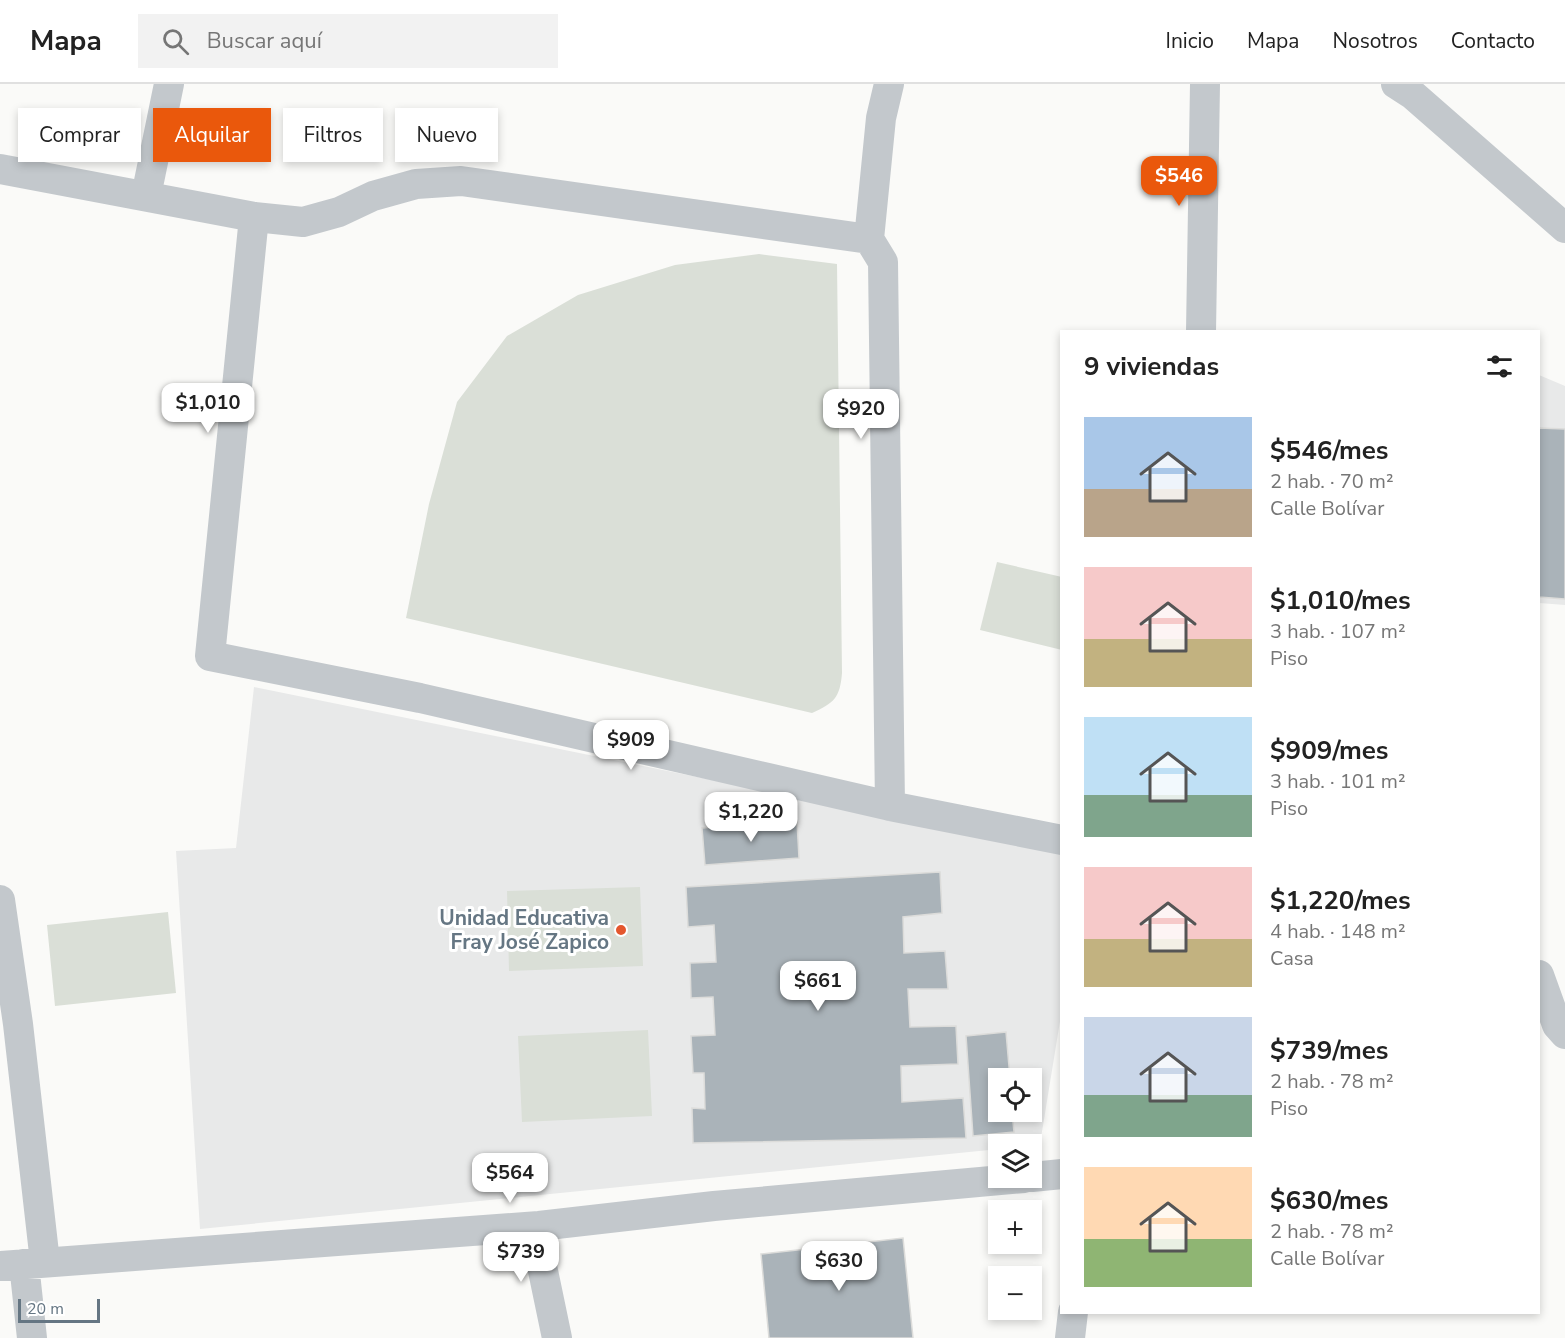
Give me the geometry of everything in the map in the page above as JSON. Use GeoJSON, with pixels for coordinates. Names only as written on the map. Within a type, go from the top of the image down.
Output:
{"type":"FeatureCollection","features":[{"type":"Feature","properties":{"kind":"street"},"geometry":{"type":"LineString","coordinates":[[146,196],[169,84]]}},
{"type":"Feature","properties":{"kind":"street"},"geometry":{"type":"LineString","coordinates":[[889,84],[881,118],[869,239],[883,262],[890,806]]}},
{"type":"Feature","properties":{"kind":"street"},"geometry":{"type":"LineString","coordinates":[[1201,330],[1205,84]]}},
{"type":"Feature","properties":{"kind":"street"},"geometry":{"type":"LineString","coordinates":[[1396,84],[1413,95],[1565,228]]}},
{"type":"Feature","properties":{"kind":"street"},"geometry":{"type":"LineString","coordinates":[[0,169],[254,217],[303,222],[339,212],[374,196],[416,184],[461,181],[869,239]]}},
{"type":"Feature","properties":{"kind":"street"},"geometry":{"type":"LineString","coordinates":[[254,217],[210,656],[420,698],[890,806],[1060,840]]}},
{"type":"Feature","properties":{"kind":"street"},"geometry":{"type":"LineString","coordinates":[[0,900],[23,1264],[32,1338]]}},
{"type":"Feature","properties":{"kind":"street"},"geometry":{"type":"LineString","coordinates":[[1540,978],[1557,1025],[1565,1034]]}},
{"type":"Feature","properties":{"kind":"street"},"geometry":{"type":"LineString","coordinates":[[1042,1176],[1060,1174]]}},
{"type":"Feature","properties":{"kind":"street"},"geometry":{"type":"LineString","coordinates":[[23,1264],[539,1226],[726,1205],[988,1181]]}},
{"type":"Feature","properties":{"kind":"street"},"geometry":{"type":"LineString","coordinates":[[539,1226],[537,1242],[557,1338]]}},
{"type":"Feature","properties":{"kind":"street"},"geometry":{"type":"LineString","coordinates":[[1070,1338],[1073,1314]]}},
{"type":"Feature","properties":{"kind":"shaded area"},"geometry":{"type":"Polygon","coordinates":[[[759,254],[837,264],[842,673],[840,688],[831,703],[812,713],[406,618],[429,504],[457,402],[507,336],[578,295],[675,265],[759,254]]]}},
{"type":"Feature","properties":{"kind":"shaded area"},"geometry":{"type":"Polygon","coordinates":[[[1540,375],[1565,386],[1565,605],[1540,603],[1540,375]]]}},
{"type":"Feature","properties":{"kind":"shaded area"},"geometry":{"type":"Polygon","coordinates":[[[997,562],[1060,577],[1060,650],[980,630],[997,562]]]}},
{"type":"Feature","properties":{"kind":"shaded area","name":"Unidad Educativa Fray José Zapico"},"geometry":{"type":"Polygon","coordinates":[[[254,687],[1060,851],[1060,1021],[1042,1134],[988,1134],[988,1150],[200,1229],[176,851],[236,848],[254,687]]]}},
{"type":"Feature","properties":{"kind":"shaded area"},"geometry":{"type":"Polygon","coordinates":[[[640,887],[643,966],[509,971],[507,891],[640,887]]]}},
{"type":"Feature","properties":{"kind":"shaded area"},"geometry":{"type":"Polygon","coordinates":[[[168,912],[176,993],[55,1006],[47,925],[168,912]]]}},
{"type":"Feature","properties":{"kind":"shaded area"},"geometry":{"type":"Polygon","coordinates":[[[648,1030],[652,1116],[522,1122],[518,1036],[648,1030]]]}},
{"type":"Feature","properties":{"kind":"building"},"geometry":{"type":"Polygon","coordinates":[[[1540,428],[1565,429],[1565,599],[1540,597],[1540,428]]]}},
{"type":"Feature","properties":{"kind":"building"},"geometry":{"type":"Polygon","coordinates":[[[797,821],[799,858],[705,865],[702,828],[797,821]]]}},
{"type":"Feature","properties":{"kind":"building"},"geometry":{"type":"Polygon","coordinates":[[[940,872],[942,913],[903,917],[904,953],[945,951],[948,989],[908,989],[910,1027],[956,1026],[958,1064],[901,1066],[902,1102],[963,1098],[966,1138],[693,1143],[692,1108],[705,1109],[704,1073],[693,1073],[691,1036],[715,1035],[713,997],[691,998],[690,963],[716,962],[714,925],[688,927],[686,887],[940,872]]]}},
{"type":"Feature","properties":{"kind":"building"},"geometry":{"type":"Polygon","coordinates":[[[1006,1032],[1009,1068],[988,1068],[988,1122],[1013,1122],[1014,1132],[973,1136],[966,1036],[1006,1032]]]}},
{"type":"Feature","properties":{"kind":"building"},"geometry":{"type":"Polygon","coordinates":[[[903,1238],[913,1338],[769,1338],[761,1254],[903,1238]]]}},
{"type":"Feature","properties":{"kind":"place","name":"Unidad Educativa Fray José Zapico"},"geometry":{"type":"Point","coordinates":[621,930]}}]}
